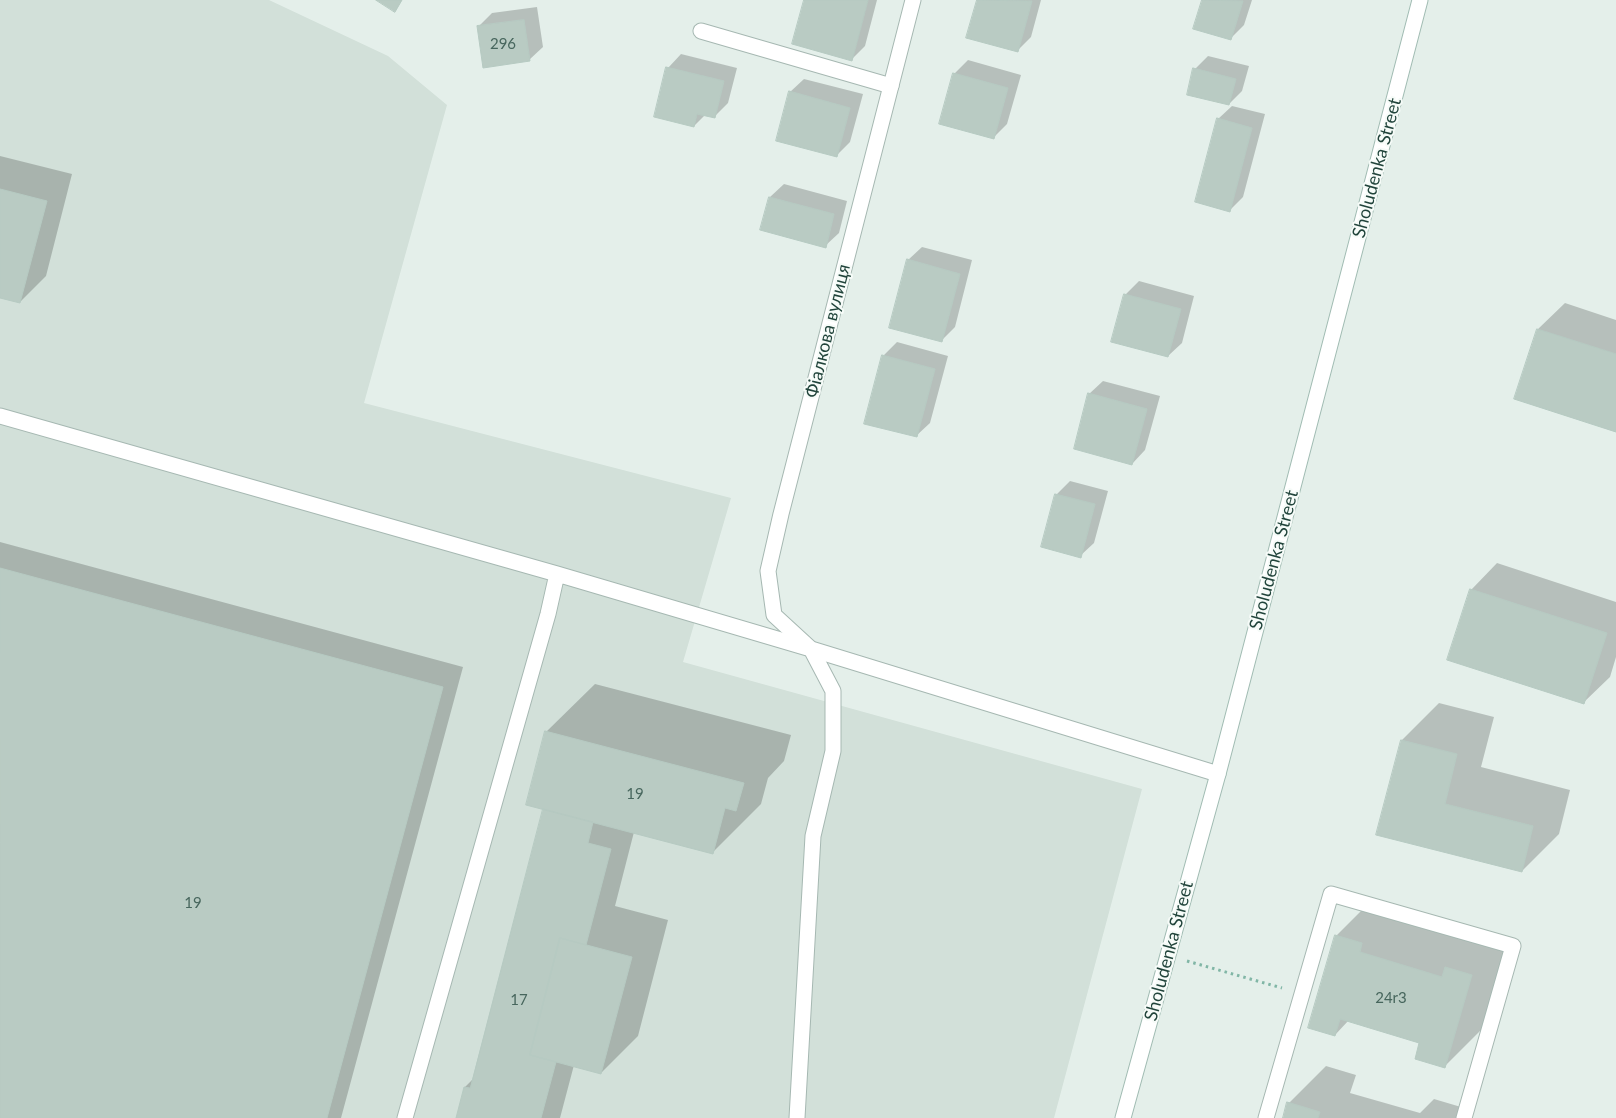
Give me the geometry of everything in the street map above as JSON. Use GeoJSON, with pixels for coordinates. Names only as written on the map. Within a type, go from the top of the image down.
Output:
{"type":"FeatureCollection","features":[{"type":"Feature","properties":{"kind":"main road","name":"Фіалкова вулиця"},"geometry":{"type":"LineString","coordinates":[[810,649],[774,614],[768,571],[913,0]]}},
{"type":"Feature","properties":{"kind":"main road","name":"Sholudenka Street"},"geometry":{"type":"LineString","coordinates":[[1123,1118],[1218,774],[1420,0]]}},
{"type":"Feature","properties":{"kind":"main road"},"geometry":{"type":"LineString","coordinates":[[700,31],[890,86]]}},
{"type":"Feature","properties":{"kind":"main road"},"geometry":{"type":"LineString","coordinates":[[0,416],[558,574],[1218,774]]}},
{"type":"Feature","properties":{"kind":"main road"},"geometry":{"type":"LineString","coordinates":[[405,1118],[558,574]]}},
{"type":"Feature","properties":{"kind":"main road"},"geometry":{"type":"LineString","coordinates":[[797,1118],[813,836],[833,751],[833,691],[810,649]]}},
{"type":"Feature","properties":{"kind":"main road"},"geometry":{"type":"LineString","coordinates":[[1266,1118],[1331,894],[1513,946],[1464,1118]]}},
{"type":"Feature","properties":{"kind":"path"},"geometry":{"type":"LineString","coordinates":[[1168,956],[1302,994]]}},
{"type":"Feature","properties":{"kind":"shaded area"},"geometry":{"type":"Polygon","coordinates":[[[0,0],[269,0],[388,56],[447,105],[364,403],[731,498],[683,662],[1142,789],[1054,1118],[0,1118],[0,0]]]}},
{"type":"Feature","properties":{"kind":"building"},"geometry":{"type":"Polygon","coordinates":[[[376,0],[402,0],[395,12],[376,0]]]}},
{"type":"Feature","properties":{"kind":"building"},"geometry":{"type":"Polygon","coordinates":[[[804,0],[868,0],[852,61],[792,44],[804,0]]]}},
{"type":"Feature","properties":{"kind":"building"},"geometry":{"type":"Polygon","coordinates":[[[977,0],[1032,1],[1018,52],[966,38],[977,0]]]}},
{"type":"Feature","properties":{"kind":"building"},"geometry":{"type":"Polygon","coordinates":[[[1202,0],[1243,1],[1231,40],[1193,29],[1202,0]]]}},
{"type":"Feature","properties":{"kind":"building"},"geometry":{"type":"Polygon","coordinates":[[[524,20],[530,61],[483,68],[477,26],[524,20]]]}},
{"type":"Feature","properties":{"kind":"building"},"geometry":{"type":"Polygon","coordinates":[[[666,67],[724,81],[715,118],[697,114],[694,127],[654,117],[666,67]]]}},
{"type":"Feature","properties":{"kind":"building"},"geometry":{"type":"Polygon","coordinates":[[[1193,68],[1236,79],[1229,105],[1187,95],[1193,68]]]}},
{"type":"Feature","properties":{"kind":"building"},"geometry":{"type":"Polygon","coordinates":[[[953,73],[1008,88],[994,139],[939,124],[953,73]]]}},
{"type":"Feature","properties":{"kind":"building"},"geometry":{"type":"Polygon","coordinates":[[[789,91],[850,108],[837,157],[776,141],[789,91]]]}},
{"type":"Feature","properties":{"kind":"building"},"geometry":{"type":"Polygon","coordinates":[[[1217,118],[1252,128],[1230,212],[1195,202],[1217,118]]]}},
{"type":"Feature","properties":{"kind":"building"},"geometry":{"type":"Polygon","coordinates":[[[0,189],[47,201],[20,303],[0,298],[0,189]]]}},
{"type":"Feature","properties":{"kind":"building"},"geometry":{"type":"Polygon","coordinates":[[[769,197],[834,214],[826,248],[760,230],[769,197]]]}},
{"type":"Feature","properties":{"kind":"building"},"geometry":{"type":"Polygon","coordinates":[[[907,259],[960,274],[942,342],[889,328],[907,259]]]}},
{"type":"Feature","properties":{"kind":"building"},"geometry":{"type":"Polygon","coordinates":[[[1124,294],[1181,309],[1168,357],[1111,342],[1124,294]]]}},
{"type":"Feature","properties":{"kind":"building"},"geometry":{"type":"Polygon","coordinates":[[[1537,329],[1616,354],[1616,432],[1514,399],[1537,329]]]}},
{"type":"Feature","properties":{"kind":"building"},"geometry":{"type":"Polygon","coordinates":[[[882,355],[935,369],[917,437],[864,424],[882,355]]]}},
{"type":"Feature","properties":{"kind":"building"},"geometry":{"type":"Polygon","coordinates":[[[1088,393],[1147,409],[1132,465],[1074,449],[1088,393]]]}},
{"type":"Feature","properties":{"kind":"building"},"geometry":{"type":"Polygon","coordinates":[[[1055,494],[1095,504],[1081,558],[1041,547],[1055,494]]]}},
{"type":"Feature","properties":{"kind":"building"},"geometry":{"type":"Polygon","coordinates":[[[0,568],[443,687],[327,1118],[0,1118],[0,568]]]}},
{"type":"Feature","properties":{"kind":"building"},"geometry":{"type":"Polygon","coordinates":[[[1470,589],[1607,633],[1584,704],[1447,660],[1470,589]]]}},
{"type":"Feature","properties":{"kind":"building"},"geometry":{"type":"Polygon","coordinates":[[[545,731],[744,783],[736,811],[725,808],[713,854],[526,805],[545,731]]]}},
{"type":"Feature","properties":{"kind":"building"},"geometry":{"type":"Polygon","coordinates":[[[1401,740],[1457,754],[1445,804],[1533,826],[1522,872],[1376,835],[1401,740]]]}},
{"type":"Feature","properties":{"kind":"building"},"geometry":{"type":"Polygon","coordinates":[[[543,809],[593,822],[588,843],[611,849],[586,945],[560,938],[530,1055],[556,1062],[541,1118],[456,1118],[464,1087],[470,1088],[543,809]]]}},
{"type":"Feature","properties":{"kind":"building"},"geometry":{"type":"Polygon","coordinates":[[[1335,935],[1362,943],[1360,952],[1442,977],[1445,967],[1472,975],[1445,1068],[1415,1059],[1419,1043],[1340,1019],[1335,1036],[1308,1028],[1335,935]]]}},
{"type":"Feature","properties":{"kind":"building"},"geometry":{"type":"Polygon","coordinates":[[[560,938],[632,957],[601,1074],[530,1055],[560,938]]]}},
{"type":"Feature","properties":{"kind":"building"},"geometry":{"type":"Polygon","coordinates":[[[1287,1102],[1320,1112],[1318,1118],[1283,1118],[1287,1102]]]}}]}
